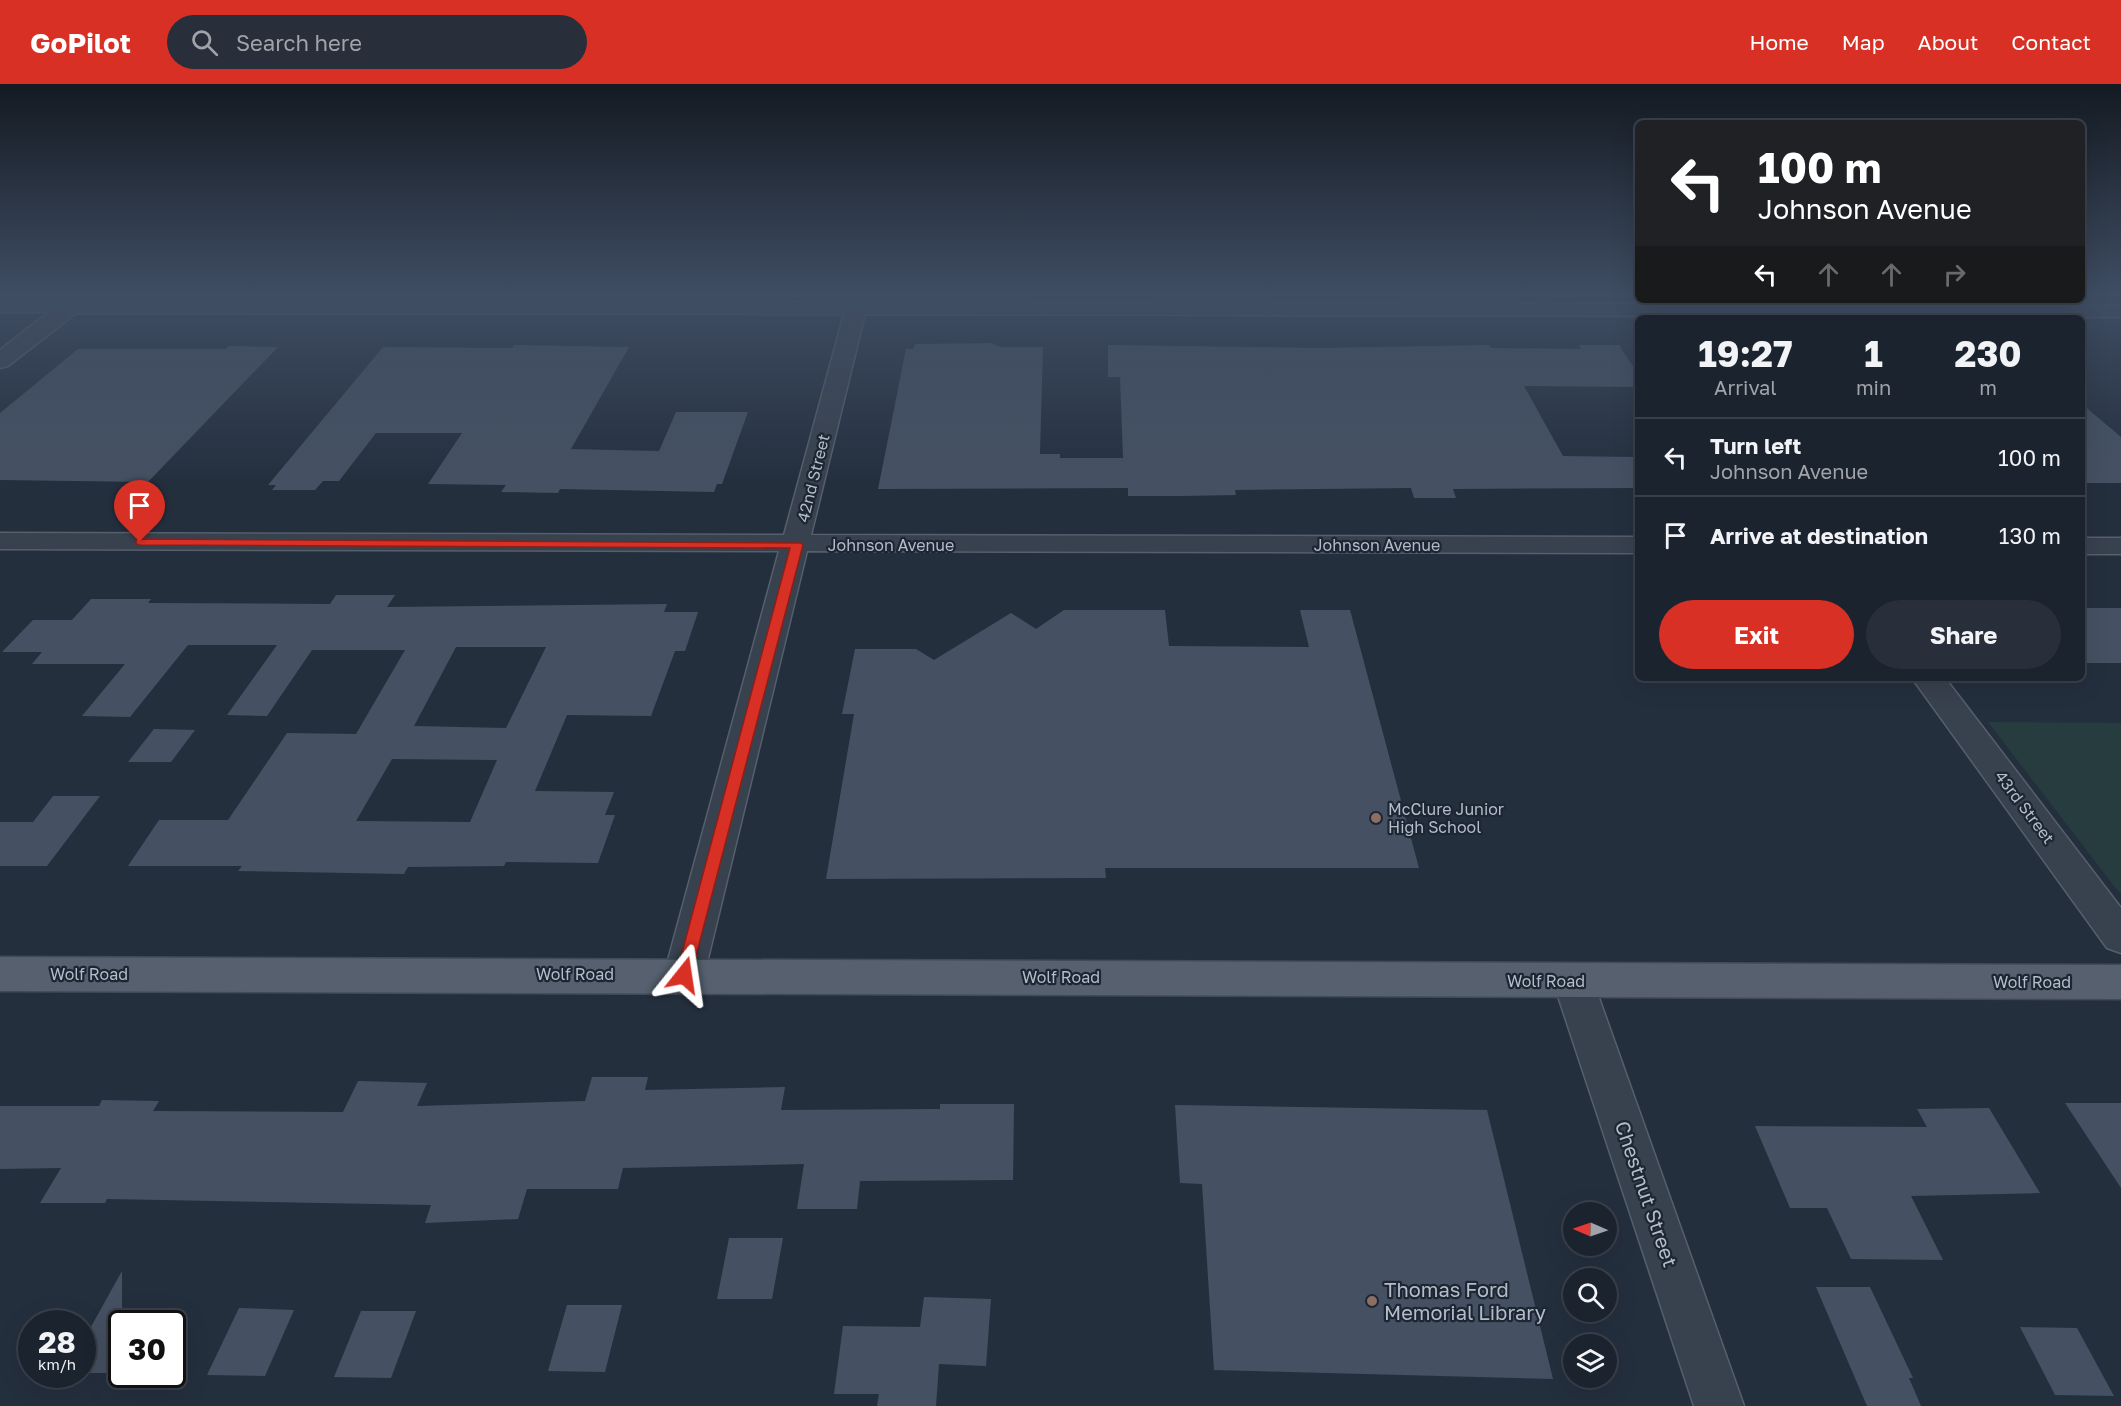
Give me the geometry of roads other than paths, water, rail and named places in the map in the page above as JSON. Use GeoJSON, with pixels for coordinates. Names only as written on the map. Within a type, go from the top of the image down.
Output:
{"type":"FeatureCollection","features":[{"type":"Feature","properties":{"kind":"main road","name":"Wolf Road"},"geometry":{"type":"LineString","coordinates":[[0,974],[2121,982]]}},
{"type":"Feature","properties":{"kind":"street","name":"42nd Street"},"geometry":{"type":"LineString","coordinates":[[684,975],[844,358]]}},
{"type":"Feature","properties":{"kind":"street","name":"Johnson Avenue"},"geometry":{"type":"LineString","coordinates":[[0,541],[797,545],[1635,545]]}},
{"type":"Feature","properties":{"kind":"street"},"geometry":{"type":"LineString","coordinates":[[2085,546],[2121,546]]}},
{"type":"Feature","properties":{"kind":"street","name":"43rd Street"},"geometry":{"type":"LineString","coordinates":[[1930,681],[2121,937]]}},
{"type":"Feature","properties":{"kind":"street","name":"Chestnut Street"},"geometry":{"type":"LineString","coordinates":[[1573,981],[1719,1406]]}},
{"type":"Feature","properties":{"kind":"place","name":"McClure Junior High School"},"geometry":{"type":"Point","coordinates":[1376,818]}},
{"type":"Feature","properties":{"kind":"place","name":"Thomas Ford Memorial Library"},"geometry":{"type":"Point","coordinates":[1372,1301]}}]}
